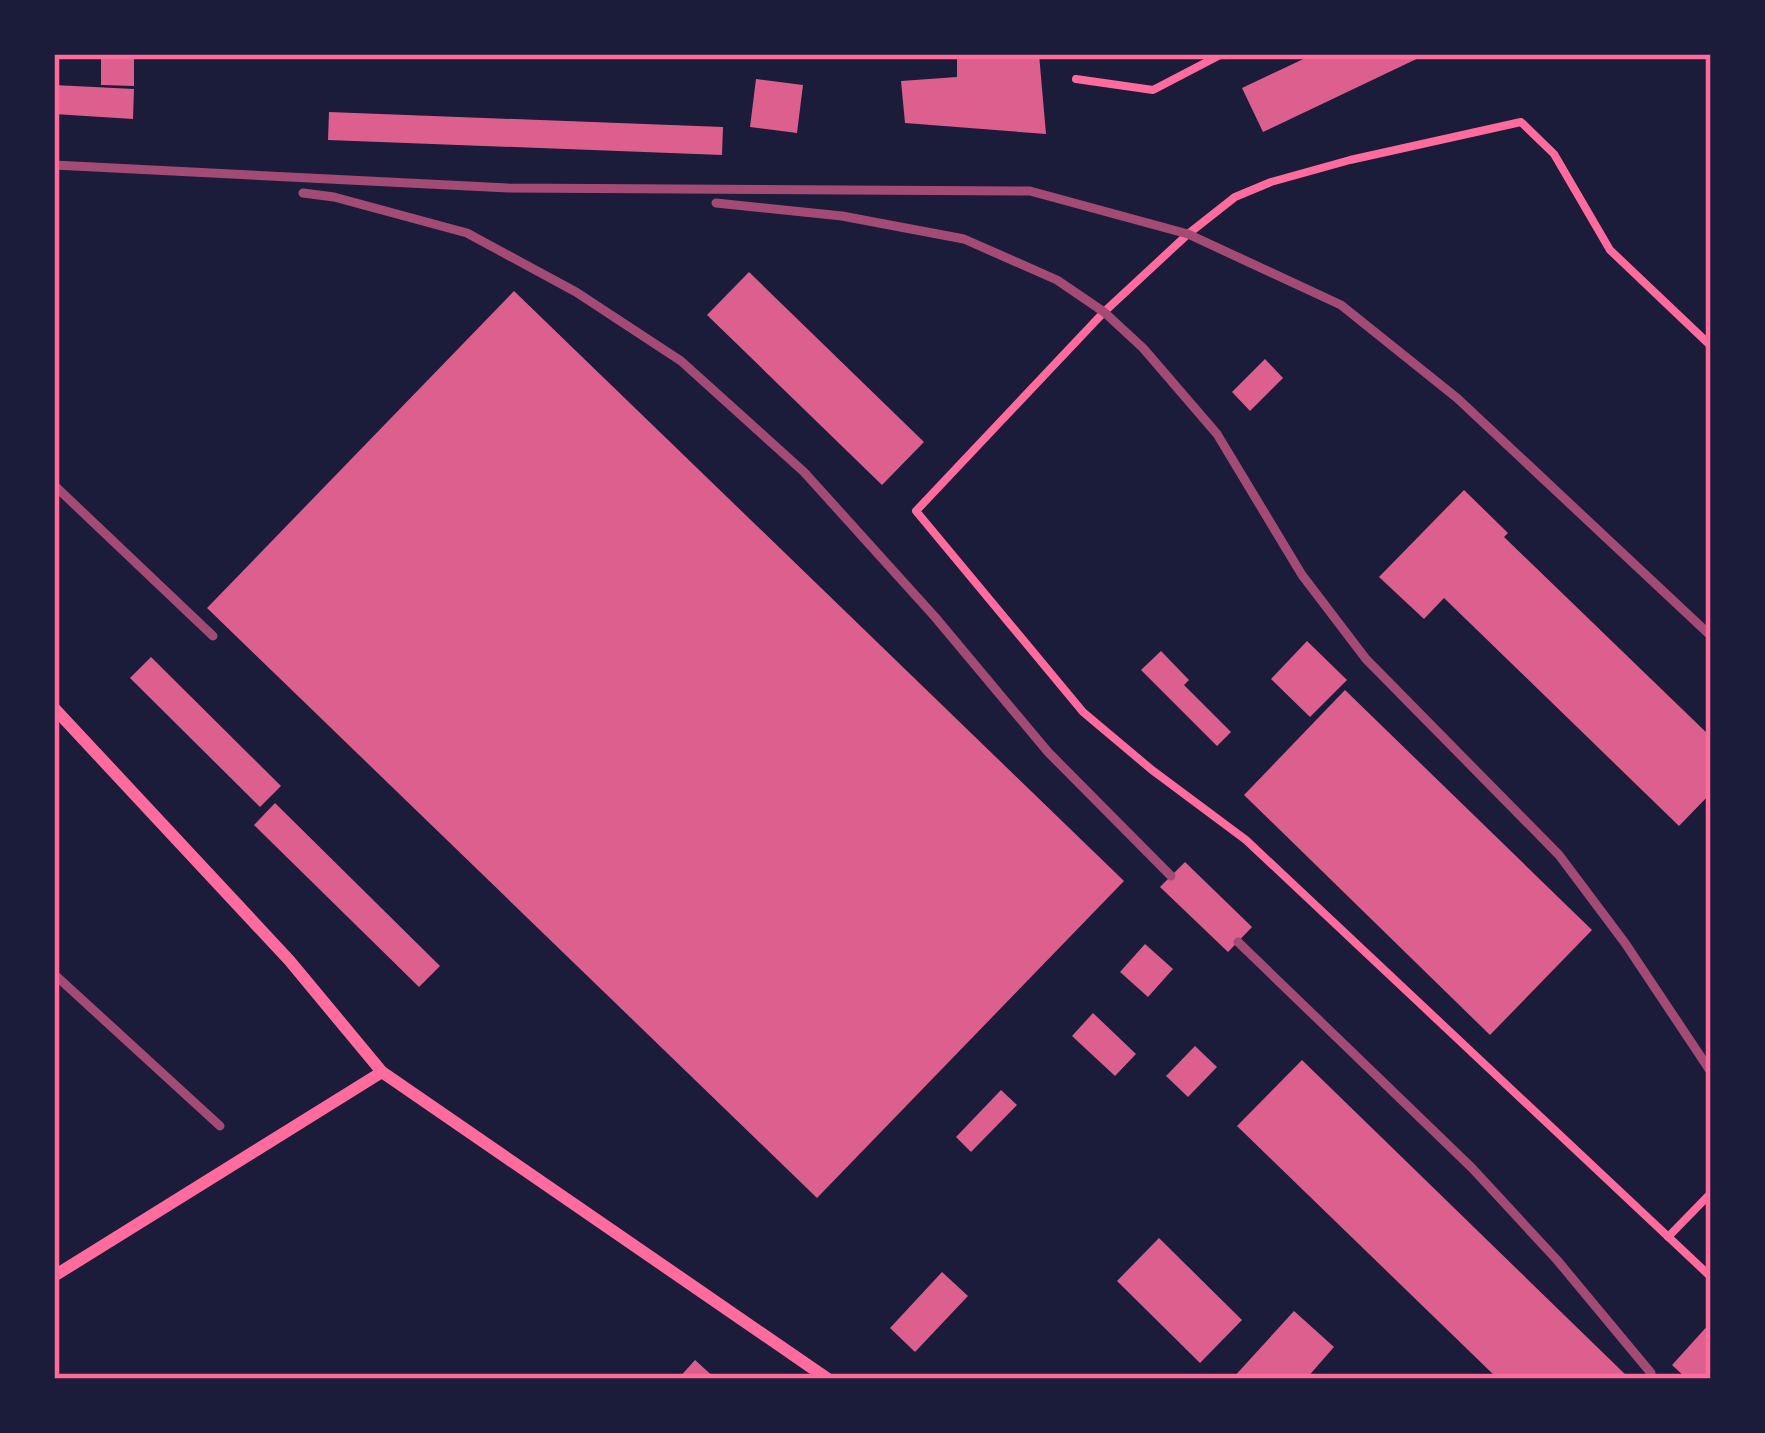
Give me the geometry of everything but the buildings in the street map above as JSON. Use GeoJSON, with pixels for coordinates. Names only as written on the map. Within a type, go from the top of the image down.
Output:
{"type":"FeatureCollection","features":[{"type":"Feature","properties":{"kind":"street"},"geometry":{"type":"LineString","coordinates":[[54,708],[289,960],[382,1072],[828,1379]]}},
{"type":"Feature","properties":{"kind":"street"},"geometry":{"type":"LineString","coordinates":[[54,1276],[382,1072]]}},
{"type":"Feature","properties":{"kind":"lane"},"geometry":{"type":"LineString","coordinates":[[1076,79],[1154,90],[1222,54]]}},
{"type":"Feature","properties":{"kind":"lane"},"geometry":{"type":"LineString","coordinates":[[1711,346],[1610,250],[1554,154],[1521,122],[1350,160],[1235,196],[1104,312],[916,511],[1083,712],[1246,840],[1711,1277]]}},
{"type":"Feature","properties":{"kind":"lane"},"geometry":{"type":"LineString","coordinates":[[1668,1237],[1711,1193]]}},
{"type":"Feature","properties":{"kind":"railway"},"geometry":{"type":"LineString","coordinates":[[54,165],[508,188],[1030,191],[1188,234],[1341,305],[1457,398],[1711,636]]}},
{"type":"Feature","properties":{"kind":"railway"},"geometry":{"type":"LineString","coordinates":[[303,193],[467,233],[576,292],[681,361],[804,472],[1048,752],[1171,876]]}},
{"type":"Feature","properties":{"kind":"railway"},"geometry":{"type":"LineString","coordinates":[[716,203],[842,216],[964,239],[1057,280],[1104,312],[1143,348],[1217,434],[1302,575],[1366,659],[1559,855],[1711,1072]]}},
{"type":"Feature","properties":{"kind":"railway"},"geometry":{"type":"LineString","coordinates":[[54,485],[213,636]]}},
{"type":"Feature","properties":{"kind":"railway"},"geometry":{"type":"LineString","coordinates":[[1238,942],[1472,1168],[1651,1373]]}},
{"type":"Feature","properties":{"kind":"railway"},"geometry":{"type":"LineString","coordinates":[[54,974],[220,1126]]}}]}
